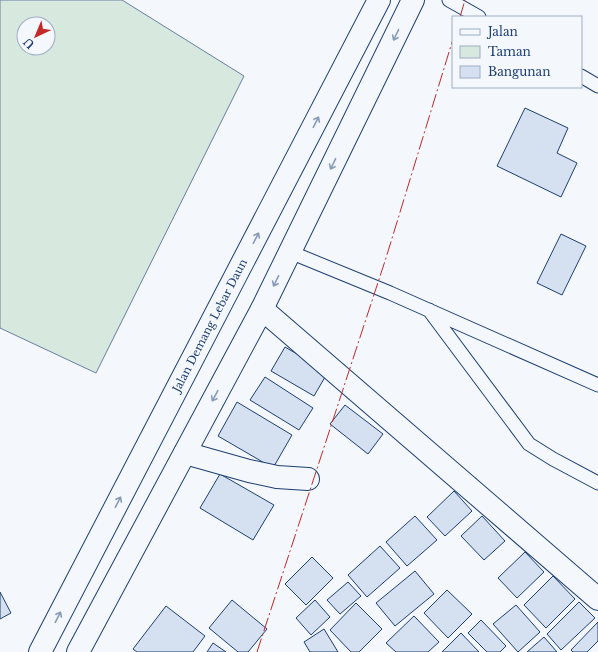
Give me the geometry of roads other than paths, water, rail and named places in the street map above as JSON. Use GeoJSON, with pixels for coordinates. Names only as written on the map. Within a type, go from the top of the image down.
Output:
{"type":"FeatureCollection","features":[{"type":"Feature","properties":{"kind":"main road","name":"Jalan Demang Lebar Daun"},"geometry":{"type":"LineString","coordinates":[[40,652],[379,0]]}},
{"type":"Feature","properties":{"kind":"main road"},"geometry":{"type":"LineString","coordinates":[[78,652],[262,309],[413,0]]}},
{"type":"Feature","properties":{"kind":"main road"},"geometry":{"type":"LineString","coordinates":[[262,309],[598,599]]}},
{"type":"Feature","properties":{"kind":"main road"},"geometry":{"type":"LineString","coordinates":[[185,453],[249,471],[277,477],[308,479]]}},
{"type":"Feature","properties":{"kind":"lane"},"geometry":{"type":"LineString","coordinates":[[449,0],[477,16]]}},
{"type":"Feature","properties":{"kind":"lane"},"geometry":{"type":"LineString","coordinates":[[582,77],[598,86]]}},
{"type":"Feature","properties":{"kind":"lane"},"geometry":{"type":"LineString","coordinates":[[290,252],[390,293],[598,385]]}},
{"type":"Feature","properties":{"kind":"lane"},"geometry":{"type":"LineString","coordinates":[[429,310],[529,444],[553,459],[598,483]]}}]}
